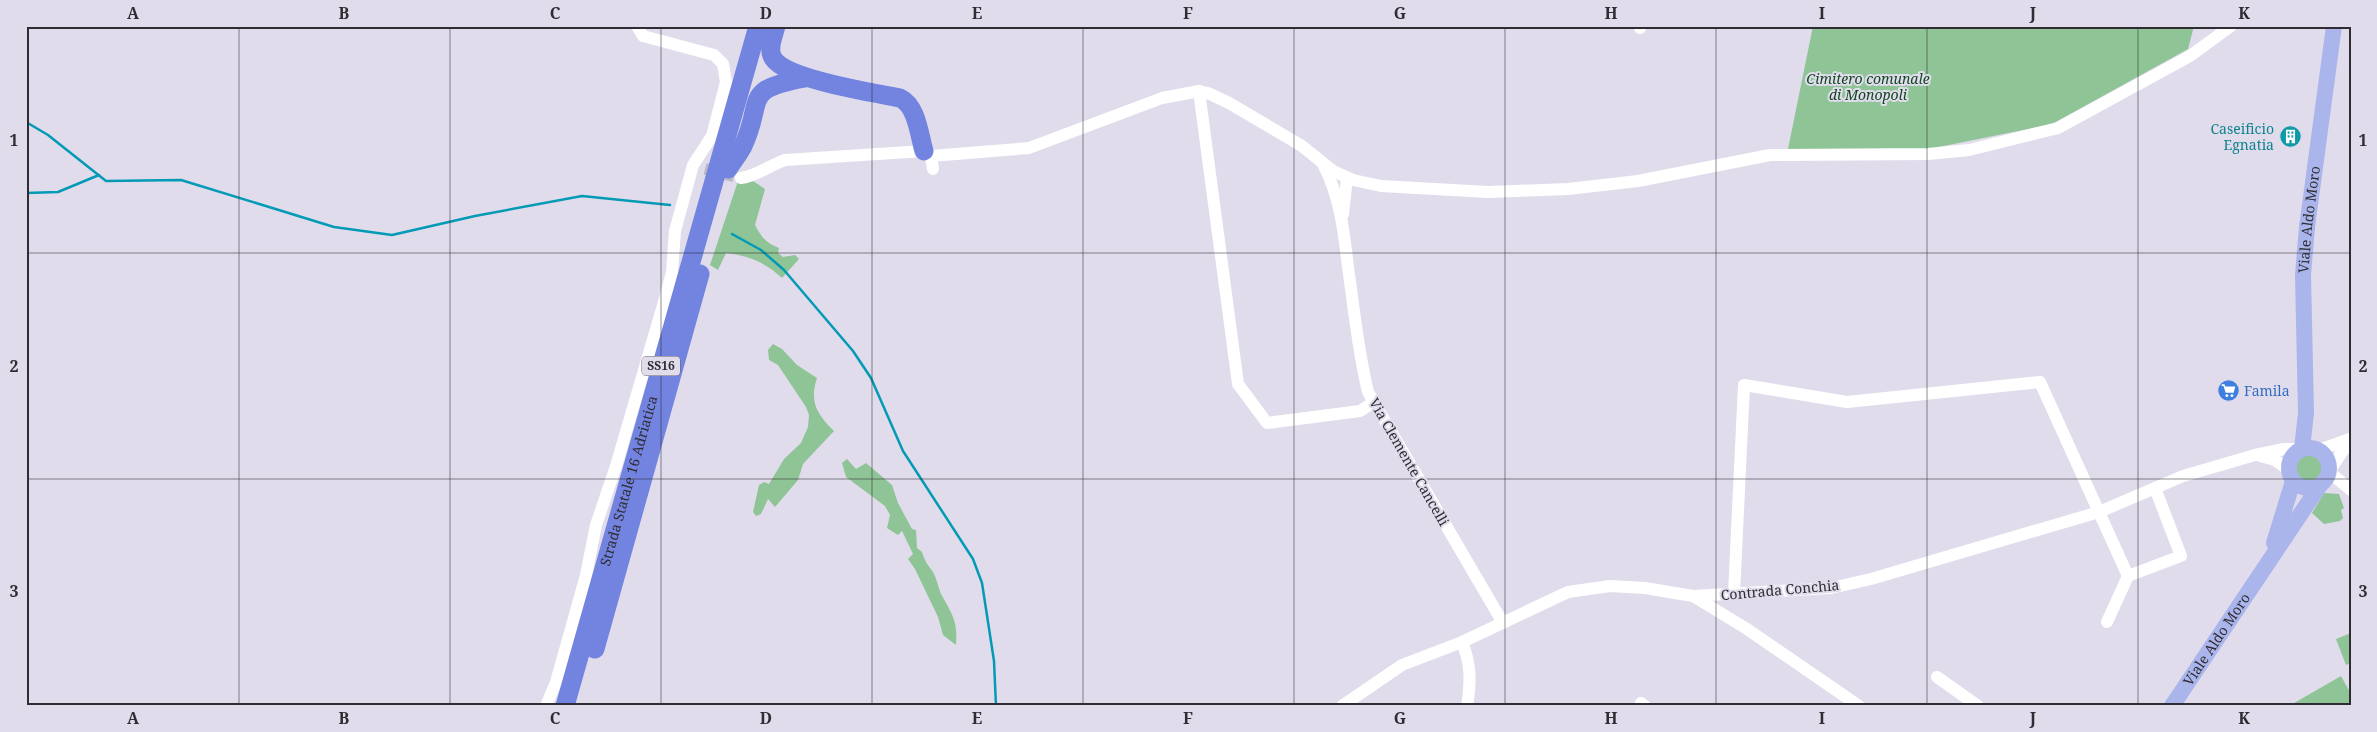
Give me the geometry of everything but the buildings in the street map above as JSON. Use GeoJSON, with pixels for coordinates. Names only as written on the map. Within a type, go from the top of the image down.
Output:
{"type":"FeatureCollection","features":[{"type":"Feature","properties":{"kind":"highway","name":"Strada Statale 16 Adriatica"},"geometry":{"type":"LineString","coordinates":[[565,706],[758,26]]}},
{"type":"Feature","properties":{"kind":"highway","name":"Strada Statale 16 Adriatica"},"geometry":{"type":"LineString","coordinates":[[578,706],[735,174],[768,26]]}},
{"type":"Feature","properties":{"kind":"highway"},"geometry":{"type":"LineString","coordinates":[[776,26],[770,48],[773,59],[783,67],[805,78],[908,102],[929,159]]}},
{"type":"Feature","properties":{"kind":"highway"},"geometry":{"type":"LineString","coordinates":[[735,174],[756,98],[764,90],[781,82],[805,78]]}},
{"type":"Feature","properties":{"kind":"main road","name":"Viale Aldo Moro"},"geometry":{"type":"LineString","coordinates":[[2310,450],[2306,413],[2303,275],[2334,26]]}},
{"type":"Feature","properties":{"kind":"main road"},"geometry":{"type":"LineString","coordinates":[[2310,450],[2327,459],[2325,478],[2315,488],[2303,488],[2291,476],[2292,458],[2310,450]]}},
{"type":"Feature","properties":{"kind":"main road","name":"Viale Aldo Moro"},"geometry":{"type":"LineString","coordinates":[[2261,574],[2279,533],[2291,476]]}},
{"type":"Feature","properties":{"kind":"main road","name":"Viale Aldo Moro"},"geometry":{"type":"LineString","coordinates":[[2172,706],[2325,478]]}},
{"type":"Feature","properties":{"kind":"street"},"geometry":{"type":"LineString","coordinates":[[546,706],[556,682],[586,575],[596,525],[616,466],[666,295],[672,272],[675,231],[712,136],[726,82],[723,64],[714,55],[644,36],[638,26]]}},
{"type":"Feature","properties":{"kind":"street"},"geometry":{"type":"LineString","coordinates":[[735,174],[751,177],[772,164],[785,160],[929,159],[1029,148],[1162,98],[1199,91],[1230,103],[1302,146],[1344,176],[1360,182],[1381,186],[1488,192],[1568,189],[1638,181],[1770,156],[1928,154],[1969,150],[2058,128],[2190,56],[2231,26]]}},
{"type":"Feature","properties":{"kind":"street"},"geometry":{"type":"LineString","coordinates":[[1199,91],[1238,384],[1267,424],[1360,410],[1374,402]]}},
{"type":"Feature","properties":{"kind":"street","name":"Via Clemente Cancelli"},"geometry":{"type":"LineString","coordinates":[[1322,162],[1340,198],[1362,366],[1368,392],[1502,623]]}},
{"type":"Feature","properties":{"kind":"street"},"geometry":{"type":"LineString","coordinates":[[1340,198],[1338,179],[1344,176]]}},
{"type":"Feature","properties":{"kind":"street"},"geometry":{"type":"LineString","coordinates":[[1340,198],[1360,182]]}},
{"type":"Feature","properties":{"kind":"street"},"geometry":{"type":"LineString","coordinates":[[1734,594],[1744,385],[1847,402],[2040,382],[2128,576]]}},
{"type":"Feature","properties":{"kind":"street"},"geometry":{"type":"LineString","coordinates":[[2349,489],[2325,478],[2351,439]]}},
{"type":"Feature","properties":{"kind":"street","name":"Contrada Conchia"},"geometry":{"type":"LineString","coordinates":[[1342,706],[1402,665],[1462,642],[1568,592],[1610,586],[1645,588],[1693,596],[1831,588],[1871,579],[2099,512],[2183,476],[2255,455],[2284,449],[2310,450],[2351,439]]}},
{"type":"Feature","properties":{"kind":"street"},"geometry":{"type":"LineString","coordinates":[[2255,455],[2275,460],[2291,476]]}},
{"type":"Feature","properties":{"kind":"street"},"geometry":{"type":"LineString","coordinates":[[2107,622],[2128,576],[2181,556],[2155,488]]}},
{"type":"Feature","properties":{"kind":"street"},"geometry":{"type":"LineString","coordinates":[[1693,596],[1747,629],[1859,706]]}},
{"type":"Feature","properties":{"kind":"street"},"geometry":{"type":"LineString","coordinates":[[1462,642],[1469,659],[1470,684],[1467,706]]}},
{"type":"Feature","properties":{"kind":"street"},"geometry":{"type":"LineString","coordinates":[[1936,677],[1978,706]]}},
{"type":"Feature","properties":{"kind":"green space","name":"Cimitero comunale di Monopoli"},"geometry":{"type":"Polygon","coordinates":[[[1813,26],[2194,26],[2188,49],[2052,124],[1929,149],[1788,149],[1813,26]]]}},
{"type":"Feature","properties":{"kind":"green space"},"geometry":{"type":"Polygon","coordinates":[[[750,179],[765,189],[755,225],[762,237],[779,248],[778,253],[783,257],[795,255],[799,259],[782,278],[763,264],[734,254],[726,253],[718,270],[710,265],[738,181],[750,179]]]}},
{"type":"Feature","properties":{"kind":"green space"},"geometry":{"type":"Polygon","coordinates":[[[773,344],[782,349],[797,365],[817,378],[814,401],[823,419],[834,431],[803,464],[798,480],[775,507],[768,499],[761,514],[756,516],[753,512],[759,485],[764,482],[769,484],[784,459],[801,443],[808,427],[809,415],[806,407],[778,365],[769,360],[768,350],[773,344]]]}},
{"type":"Feature","properties":{"kind":"green space"},"geometry":{"type":"Polygon","coordinates":[[[2310,454],[2320,458],[2324,468],[2320,478],[2310,482],[2300,478],[2296,468],[2300,458],[2310,454]]]}},
{"type":"Feature","properties":{"kind":"green space"},"geometry":{"type":"Polygon","coordinates":[[[847,459],[856,469],[866,463],[892,485],[898,503],[912,529],[916,530],[917,548],[922,552],[925,561],[936,577],[941,594],[953,618],[956,630],[956,645],[943,635],[938,617],[915,569],[908,559],[913,554],[902,531],[898,535],[887,528],[890,515],[885,506],[846,477],[842,463],[847,459]]]}},
{"type":"Feature","properties":{"kind":"green space"},"geometry":{"type":"Polygon","coordinates":[[[2324,493],[2339,494],[2344,508],[2341,510],[2343,518],[2340,521],[2324,524],[2312,513],[2324,493]]]}},
{"type":"Feature","properties":{"kind":"green space"},"geometry":{"type":"Polygon","coordinates":[[[2351,633],[2351,663],[2346,665],[2336,639],[2351,633]]]}},
{"type":"Feature","properties":{"kind":"green space"},"geometry":{"type":"Polygon","coordinates":[[[2341,676],[2351,694],[2351,706],[2289,706],[2341,676]]]}},
{"type":"Feature","properties":{"kind":"waterway"},"geometry":{"type":"LineString","coordinates":[[26,122],[48,135],[106,181],[181,180],[334,227],[392,235],[475,216],[582,196],[670,205]]}},
{"type":"Feature","properties":{"kind":"waterway"},"geometry":{"type":"LineString","coordinates":[[26,193],[58,192],[99,175]]}},
{"type":"Feature","properties":{"kind":"waterway"},"geometry":{"type":"LineString","coordinates":[[732,234],[761,250],[784,270],[853,351],[871,378],[903,451],[973,559],[982,583],[994,661],[996,706]]}},
{"type":"Feature","properties":{"kind":"tunnel"},"geometry":{"type":"LineString","coordinates":[[705,169],[741,178]]}},
{"type":"Feature","properties":{"kind":"place","name":"Caseificio Egnatia"},"geometry":{"type":"Point","coordinates":[2290,137]}},
{"type":"Feature","properties":{"kind":"place","name":"Famila"},"geometry":{"type":"Point","coordinates":[2228,391]}}]}
